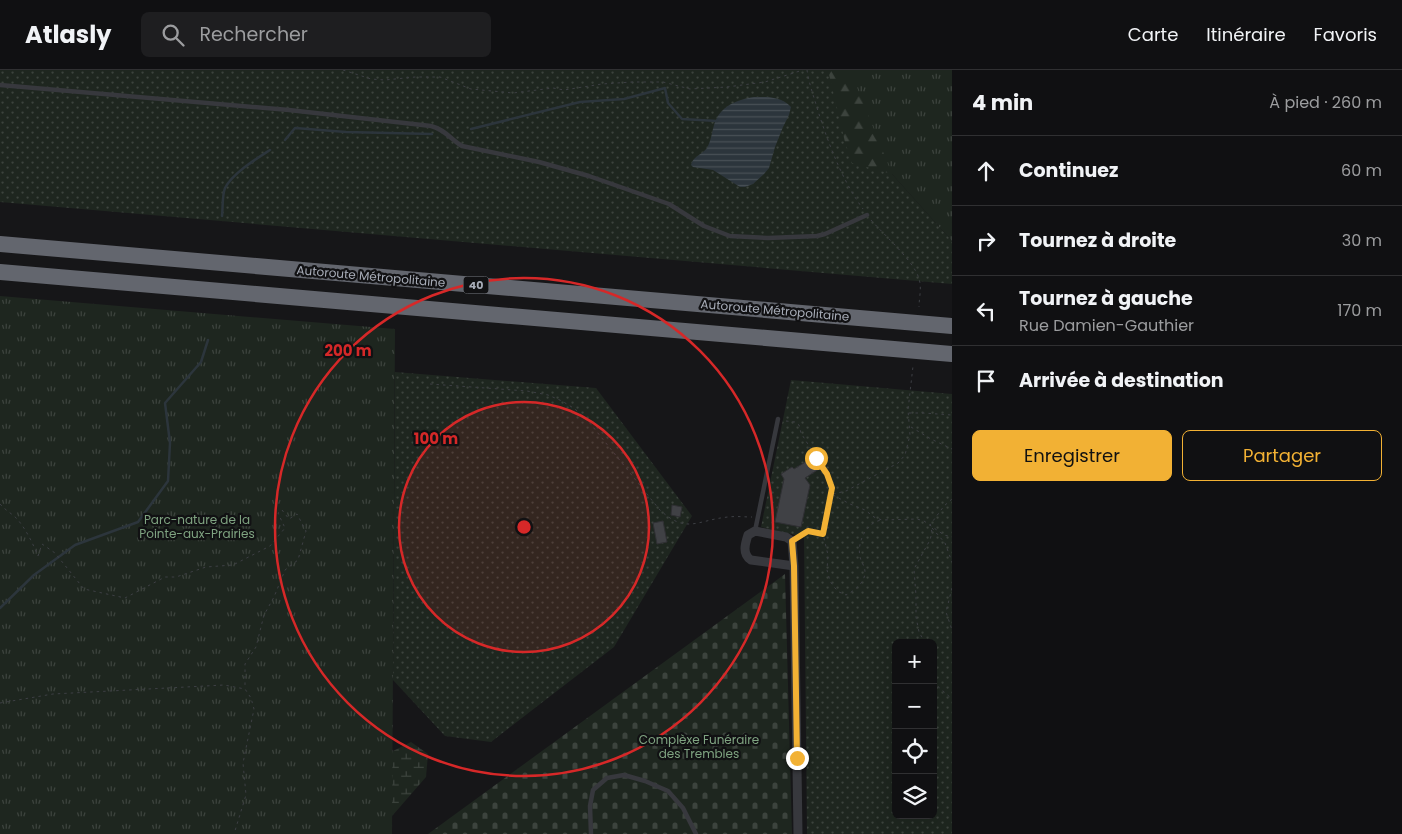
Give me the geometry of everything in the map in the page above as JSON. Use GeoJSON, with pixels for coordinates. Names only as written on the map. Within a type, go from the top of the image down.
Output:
{"type":"FeatureCollection","features":[{"type":"Feature","properties":{"kind":"highway","name":"Autoroute Métropolitaine"},"geometry":{"type":"LineString","coordinates":[[0,244],[952,326]]}},
{"type":"Feature","properties":{"kind":"highway","name":"40"},"geometry":{"type":"LineString","coordinates":[[0,272],[952,354]]}},
{"type":"Feature","properties":{"kind":"street"},"geometry":{"type":"LineString","coordinates":[[794,566],[751,560],[747,557],[745,551],[748,535],[755,531],[786,537],[792,541],[794,566],[798,834]]}},
{"type":"Feature","properties":{"kind":"lane"},"geometry":{"type":"LineString","coordinates":[[0,85],[289,110],[431,126],[443,130],[462,146],[552,165],[669,204],[704,226],[730,236],[768,238],[817,236],[867,215]]}},
{"type":"Feature","properties":{"kind":"lane"},"geometry":{"type":"LineString","coordinates":[[755,531],[778,419]]}},
{"type":"Feature","properties":{"kind":"lane"},"geometry":{"type":"LineString","coordinates":[[592,834],[590,806],[593,790],[607,778],[624,775],[645,781],[668,791],[683,808],[696,834]]}},
{"type":"Feature","properties":{"kind":"path"},"geometry":{"type":"LineString","coordinates":[[343,70],[371,79],[440,77],[471,89],[513,93],[552,88],[564,90],[602,84],[632,82],[664,82],[690,89],[727,87],[770,81],[804,70]]}},
{"type":"Feature","properties":{"kind":"path"},"geometry":{"type":"LineString","coordinates":[[807,70],[827,140],[856,200],[867,215],[909,261],[917,274],[920,282],[919,307]]}},
{"type":"Feature","properties":{"kind":"path"},"geometry":{"type":"LineString","coordinates":[[832,494],[846,492],[903,459],[907,451],[910,427],[908,413],[914,366]]}},
{"type":"Feature","properties":{"kind":"path"},"geometry":{"type":"LineString","coordinates":[[430,384],[527,391],[562,401],[575,409],[589,422],[660,509],[667,516],[681,524],[692,525],[729,517],[758,517]]}},
{"type":"Feature","properties":{"kind":"path"},"geometry":{"type":"LineString","coordinates":[[908,413],[952,415]]}},
{"type":"Feature","properties":{"kind":"path"},"geometry":{"type":"LineString","coordinates":[[778,419],[794,422],[799,425],[801,433],[831,484],[832,494],[823,534],[828,555],[827,570],[830,581],[839,592],[846,595],[860,585],[865,574],[859,546],[861,538],[872,524],[882,520],[917,519],[924,521],[944,535],[952,537]]}},
{"type":"Feature","properties":{"kind":"path"},"geometry":{"type":"LineString","coordinates":[[910,427],[952,449]]}},
{"type":"Feature","properties":{"kind":"path"},"geometry":{"type":"LineString","coordinates":[[832,494],[882,520]]}},
{"type":"Feature","properties":{"kind":"path"},"geometry":{"type":"LineString","coordinates":[[930,525],[944,506],[952,499]]}},
{"type":"Feature","properties":{"kind":"path"},"geometry":{"type":"LineString","coordinates":[[0,504],[6,512],[17,518],[38,556],[42,544],[55,553],[84,589],[125,598],[165,577],[176,577],[206,568],[233,565],[270,546],[285,528],[278,513],[282,510],[289,519],[297,514],[306,531],[298,560],[284,570],[274,597],[264,615],[256,646],[245,664],[245,689],[251,698],[254,709],[243,763],[246,795],[234,834]]}},
{"type":"Feature","properties":{"kind":"path"},"geometry":{"type":"LineString","coordinates":[[930,525],[945,543],[952,562]]}},
{"type":"Feature","properties":{"kind":"path"},"geometry":{"type":"LineString","coordinates":[[923,639],[919,632],[916,617],[914,569],[930,540],[932,532],[930,525]]}},
{"type":"Feature","properties":{"kind":"path"},"geometry":{"type":"LineString","coordinates":[[792,541],[808,531],[823,534]]}},
{"type":"Feature","properties":{"kind":"path"},"geometry":{"type":"LineString","coordinates":[[952,588],[946,612],[952,630]]}},
{"type":"Feature","properties":{"kind":"path"},"geometry":{"type":"LineString","coordinates":[[935,684],[952,699]]}},
{"type":"Feature","properties":{"kind":"path"},"geometry":{"type":"LineString","coordinates":[[0,703],[53,694],[224,685],[245,689]]}},
{"type":"Feature","properties":{"kind":"green space"},"geometry":{"type":"Polygon","coordinates":[[[0,70],[850,70],[892,174],[952,241],[952,284],[0,202],[0,70]]]}},
{"type":"Feature","properties":{"kind":"green space"},"geometry":{"type":"Polygon","coordinates":[[[828,70],[952,70],[918,166],[892,174],[852,163],[845,142],[828,70]]]}},
{"type":"Feature","properties":{"kind":"green space"},"geometry":{"type":"Polygon","coordinates":[[[850,70],[952,70],[952,241],[892,174],[850,70]]]}},
{"type":"Feature","properties":{"kind":"green space","name":"Parc-nature de la Pointe-aux-Prairies"},"geometry":{"type":"Polygon","coordinates":[[[0,296],[395,329],[392,834],[0,834],[0,296]]]}},
{"type":"Feature","properties":{"kind":"green space"},"geometry":{"type":"Polygon","coordinates":[[[395,372],[596,388],[692,516],[614,647],[491,742],[445,736],[393,680],[395,372]]]}},
{"type":"Feature","properties":{"kind":"green space"},"geometry":{"type":"Polygon","coordinates":[[[791,380],[952,394],[952,834],[807,834],[804,537],[761,527],[791,380]]]}},
{"type":"Feature","properties":{"kind":"green space","name":"Complèxe Funéraire des Trembles"},"geometry":{"type":"Polygon","coordinates":[[[785,574],[792,834],[428,834],[785,574]]]}},
{"type":"Feature","properties":{"kind":"green space"},"geometry":{"type":"Polygon","coordinates":[[[411,742],[428,754],[426,777],[386,823],[309,834],[387,754],[411,742]]]}},
{"type":"Feature","properties":{"kind":"shaded area"},"geometry":{"type":"Polygon","coordinates":[[[754,97],[778,99],[791,107],[769,168],[764,174],[753,184],[740,187],[713,170],[693,167],[691,165],[694,160],[707,148],[720,113],[735,102],[754,97]]]}},
{"type":"Feature","properties":{"kind":"building"},"geometry":{"type":"Polygon","coordinates":[[[812,458],[819,469],[805,478],[810,485],[801,527],[775,522],[784,479],[781,474],[792,467],[794,469],[812,458]]]}},
{"type":"Feature","properties":{"kind":"building"},"geometry":{"type":"Polygon","coordinates":[[[672,505],[682,507],[680,517],[671,515],[672,505]]]}},
{"type":"Feature","properties":{"kind":"building"},"geometry":{"type":"Polygon","coordinates":[[[663,521],[667,542],[657,544],[653,523],[663,521]]]}},
{"type":"Feature","properties":{"kind":"waterway"},"geometry":{"type":"LineString","coordinates":[[471,129],[580,102],[624,99],[665,88],[668,103],[682,119],[717,121]]}},
{"type":"Feature","properties":{"kind":"waterway"},"geometry":{"type":"LineString","coordinates":[[285,140],[295,128],[346,132],[432,134]]}},
{"type":"Feature","properties":{"kind":"waterway"},"geometry":{"type":"LineString","coordinates":[[222,216],[224,191],[229,182],[245,167],[270,150]]}},
{"type":"Feature","properties":{"kind":"waterway"},"geometry":{"type":"LineString","coordinates":[[0,608],[34,575],[75,545],[138,522],[168,481],[170,443],[165,403],[201,362],[208,340]]}},
{"type":"Feature","properties":{"kind":"route"},"geometry":{"type":"LineString","coordinates":[[797,758],[792,541],[808,531],[823,534],[832,488],[827,474],[816,458]]}}]}
